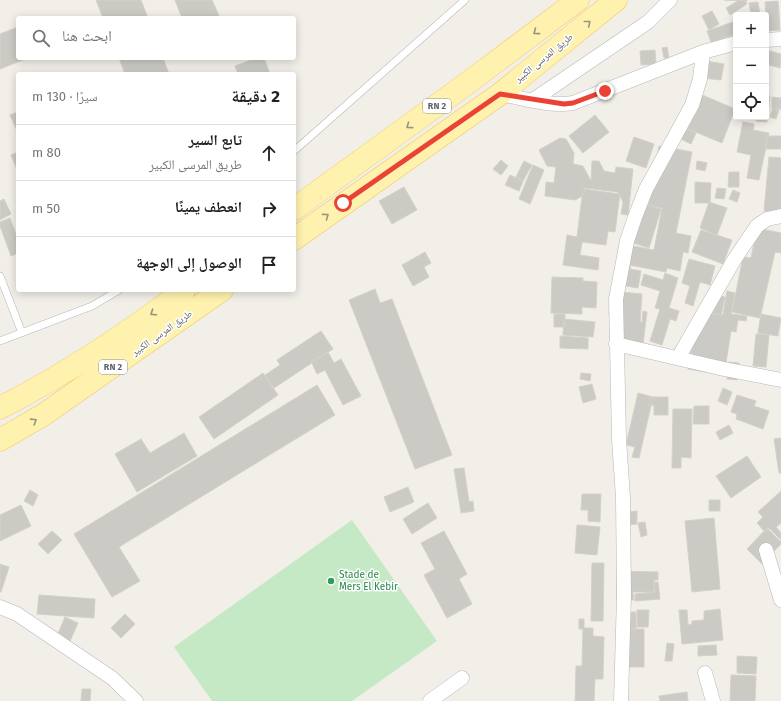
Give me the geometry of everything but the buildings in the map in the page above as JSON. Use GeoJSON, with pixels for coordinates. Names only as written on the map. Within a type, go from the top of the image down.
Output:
{"type":"FeatureCollection","features":[{"type":"Feature","properties":{"kind":"main road","name":"RN 2"},"geometry":{"type":"LineString","coordinates":[[296,208],[473,80],[578,0]]}},
{"type":"Feature","properties":{"kind":"main road","name":"طريق المرسى الكبير"},"geometry":{"type":"LineString","coordinates":[[296,238],[500,94],[616,0]]}},
{"type":"Feature","properties":{"kind":"main road","name":"RN 2"},"geometry":{"type":"LineString","coordinates":[[0,408],[90,355],[162,307],[181,292]]}},
{"type":"Feature","properties":{"kind":"main road","name":"طريق المرسى الكبير"},"geometry":{"type":"LineString","coordinates":[[0,440],[43,415],[219,292]]}},
{"type":"Feature","properties":{"kind":"street"},"geometry":{"type":"LineString","coordinates":[[533,100],[648,22],[670,0]]}},
{"type":"Feature","properties":{"kind":"street"},"geometry":{"type":"LineString","coordinates":[[769,40],[781,39]]}},
{"type":"Feature","properties":{"kind":"street"},"geometry":{"type":"LineString","coordinates":[[500,94],[564,104],[573,103],[703,52],[733,44]]}},
{"type":"Feature","properties":{"kind":"street"},"geometry":{"type":"LineString","coordinates":[[621,701],[624,595],[623,505],[619,439],[616,299],[627,240],[646,189],[692,105],[700,79],[703,52]]}},
{"type":"Feature","properties":{"kind":"street"},"geometry":{"type":"LineString","coordinates":[[678,358],[734,260],[756,226],[767,218],[781,216]]}},
{"type":"Feature","properties":{"kind":"street"},"geometry":{"type":"LineString","coordinates":[[616,344],[781,380]]}},
{"type":"Feature","properties":{"kind":"street"},"geometry":{"type":"LineString","coordinates":[[766,550],[781,600]]}},
{"type":"Feature","properties":{"kind":"street"},"geometry":{"type":"LineString","coordinates":[[0,607],[17,614],[107,674],[136,701]]}},
{"type":"Feature","properties":{"kind":"street"},"geometry":{"type":"LineString","coordinates":[[705,673],[713,701]]}},
{"type":"Feature","properties":{"kind":"street"},"geometry":{"type":"LineString","coordinates":[[430,701],[462,678]]}},
{"type":"Feature","properties":{"kind":"lane"},"geometry":{"type":"LineString","coordinates":[[296,150],[465,0]]}},
{"type":"Feature","properties":{"kind":"lane"},"geometry":{"type":"LineString","coordinates":[[0,276],[2,288],[22,333]]}},
{"type":"Feature","properties":{"kind":"lane"},"geometry":{"type":"LineString","coordinates":[[0,341],[92,306],[116,292]]}},
{"type":"Feature","properties":{"kind":"green space","name":"Stade de Mers El Kebir"},"geometry":{"type":"Polygon","coordinates":[[[352,520],[437,641],[352,701],[212,701],[174,647],[352,520]]]}},
{"type":"Feature","properties":{"kind":"place","name":"Stade de Mers El Kebir"},"geometry":{"type":"Point","coordinates":[331,581]}},
{"type":"Feature","properties":{"kind":"route"},"geometry":{"type":"LineString","coordinates":[[343,203],[500,94],[564,104],[573,103],[605,91]]}}]}
